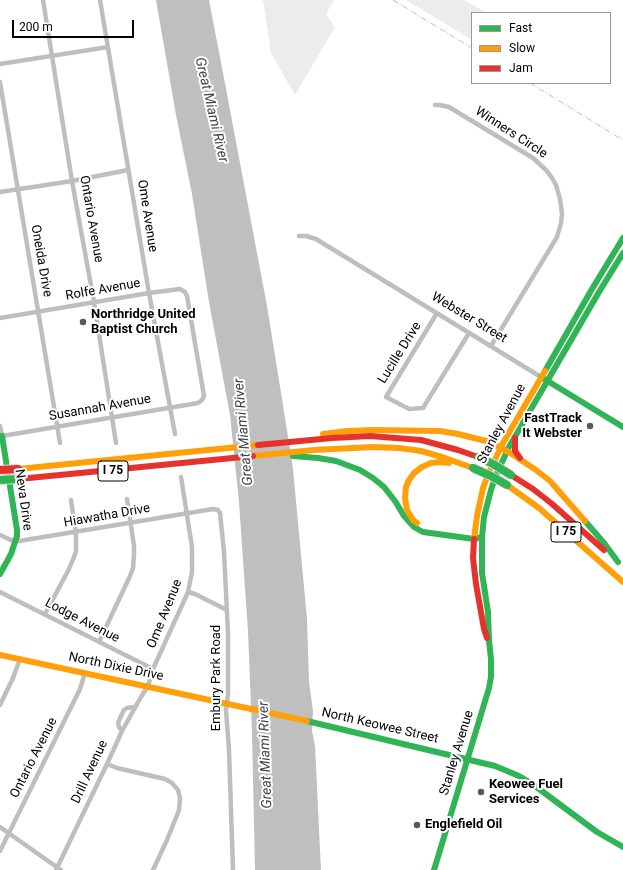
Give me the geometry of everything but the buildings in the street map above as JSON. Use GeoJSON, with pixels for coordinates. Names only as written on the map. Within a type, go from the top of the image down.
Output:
{"type":"FeatureCollection","features":[{"type":"Feature","properties":{"kind":"main road","name":"Stanley Avenue"},"geometry":{"type":"LineString","coordinates":[[434,870],[490,684],[491,659],[488,641],[488,612],[476,537],[476,516],[483,488],[488,472],[504,449],[544,379],[592,289],[623,238]]}},
{"type":"Feature","properties":{"kind":"main road","name":"Stanley Avenue"},"geometry":{"type":"LineString","coordinates":[[504,449],[515,438],[544,379],[623,253]]}},
{"type":"Feature","properties":{"kind":"main road","name":"Webster Street"},"geometry":{"type":"LineString","coordinates":[[544,379],[623,427]]}},
{"type":"Feature","properties":{"kind":"main road"},"geometry":{"type":"LineString","coordinates":[[313,438],[347,431],[440,431],[490,442],[520,459],[550,481],[604,543],[620,565]]}},
{"type":"Feature","properties":{"kind":"main road","name":"I 75"},"geometry":{"type":"LineString","coordinates":[[0,470],[206,451],[283,443],[313,438],[370,436],[404,438],[437,444],[458,450],[478,457],[512,475],[551,503],[620,565]]}},
{"type":"Feature","properties":{"kind":"main road","name":"Neva Drive"},"geometry":{"type":"LineString","coordinates":[[0,574],[16,541],[16,530],[1,437]]}},
{"type":"Feature","properties":{"kind":"main road"},"geometry":{"type":"LineString","coordinates":[[515,438],[515,451],[520,459]]}},
{"type":"Feature","properties":{"kind":"main road","name":"I 75"},"geometry":{"type":"LineString","coordinates":[[0,480],[67,475],[314,450],[365,447],[399,448],[428,453],[463,464],[507,486],[539,508],[623,582]]}},
{"type":"Feature","properties":{"kind":"main road"},"geometry":{"type":"LineString","coordinates":[[274,454],[318,458],[348,465],[360,470],[384,487],[404,516],[414,527],[424,532],[476,537]]}},
{"type":"Feature","properties":{"kind":"main road"},"geometry":{"type":"LineString","coordinates":[[463,464],[441,462],[431,463],[414,473],[406,487],[405,498],[407,510],[413,520],[421,526],[432,530],[476,537]]}},
{"type":"Feature","properties":{"kind":"main road","name":"North Dixie Drive"},"geometry":{"type":"LineString","coordinates":[[0,655],[276,714]]}},
{"type":"Feature","properties":{"kind":"main road","name":"North Keowee Street"},"geometry":{"type":"LineString","coordinates":[[276,714],[332,726],[495,766],[521,778],[539,789],[597,832],[623,847]]}},
{"type":"Feature","properties":{"kind":"street","name":"Ontario Avenue"},"geometry":{"type":"LineString","coordinates":[[43,0],[72,180],[94,302],[116,443]]}},
{"type":"Feature","properties":{"kind":"street","name":"Ome Avenue"},"geometry":{"type":"LineString","coordinates":[[100,0],[149,293],[175,434]]}},
{"type":"Feature","properties":{"kind":"street"},"geometry":{"type":"LineString","coordinates":[[0,64],[108,47]]}},
{"type":"Feature","properties":{"kind":"street","name":"Oneida Drive"},"geometry":{"type":"LineString","coordinates":[[0,82],[60,443]]}},
{"type":"Feature","properties":{"kind":"street","name":"Winners Circle"},"geometry":{"type":"LineString","coordinates":[[435,105],[449,107],[533,158],[552,178],[556,185],[560,199],[562,214],[557,237],[491,346]]}},
{"type":"Feature","properties":{"kind":"street"},"geometry":{"type":"LineString","coordinates":[[0,192],[128,170]]}},
{"type":"Feature","properties":{"kind":"street","name":"Webster Street"},"geometry":{"type":"LineString","coordinates":[[299,236],[306,236],[316,239],[544,379]]}},
{"type":"Feature","properties":{"kind":"street","name":"Rolfe Avenue"},"geometry":{"type":"LineString","coordinates":[[0,318],[149,293],[179,289],[182,290],[187,296],[189,306],[204,396],[202,400]]}},
{"type":"Feature","properties":{"kind":"street","name":"Lucille Drive"},"geometry":{"type":"LineString","coordinates":[[437,313],[386,397],[409,409],[424,408],[469,333]]}},
{"type":"Feature","properties":{"kind":"street","name":"Susannah Avenue"},"geometry":{"type":"LineString","coordinates":[[1,437],[198,403],[202,400]]}},
{"type":"Feature","properties":{"kind":"street","name":"Neva Drive"},"geometry":{"type":"LineString","coordinates":[[0,426],[1,437]]}},
{"type":"Feature","properties":{"kind":"street","name":"Ome Avenue"},"geometry":{"type":"LineString","coordinates":[[148,686],[153,669],[191,583],[191,541],[181,477]]}},
{"type":"Feature","properties":{"kind":"street"},"geometry":{"type":"LineString","coordinates":[[99,642],[133,568],[134,555],[127,499]]}},
{"type":"Feature","properties":{"kind":"street"},"geometry":{"type":"LineString","coordinates":[[45,614],[74,557],[76,533],[71,500]]}},
{"type":"Feature","properties":{"kind":"street","name":"Hiawatha Drive"},"geometry":{"type":"LineString","coordinates":[[0,535],[19,541],[130,524],[186,513],[213,509],[219,511]]}},
{"type":"Feature","properties":{"kind":"street","name":"Embury Park Road"},"geometry":{"type":"LineString","coordinates":[[219,511],[224,552],[227,610],[228,694],[226,710],[233,870]]}},
{"type":"Feature","properties":{"kind":"street","name":"Lodge Avenue"},"geometry":{"type":"LineString","coordinates":[[0,592],[153,669]]}},
{"type":"Feature","properties":{"kind":"street"},"geometry":{"type":"LineString","coordinates":[[188,592],[227,610]]}},
{"type":"Feature","properties":{"kind":"street"},"geometry":{"type":"LineString","coordinates":[[0,705],[20,659]]}},
{"type":"Feature","properties":{"kind":"street","name":"Ontario Avenue"},"geometry":{"type":"LineString","coordinates":[[0,851],[80,689],[85,673]]}},
{"type":"Feature","properties":{"kind":"street","name":"Drill Avenue"},"geometry":{"type":"LineString","coordinates":[[58,869],[122,731],[134,707],[148,686]]}},
{"type":"Feature","properties":{"kind":"street"},"geometry":{"type":"LineString","coordinates":[[122,731],[118,723],[121,716],[124,710],[134,707]]}},
{"type":"Feature","properties":{"kind":"street"},"geometry":{"type":"LineString","coordinates":[[107,764],[117,768],[165,779],[175,786],[179,793],[179,810],[153,870]]}},
{"type":"Feature","properties":{"kind":"street"},"geometry":{"type":"LineString","coordinates":[[0,826],[58,869]]}},
{"type":"Feature","properties":{"kind":"shaded area"},"geometry":{"type":"Polygon","coordinates":[[[263,0],[334,0],[326,14],[335,27],[295,95],[271,53],[263,0]]]}},
{"type":"Feature","properties":{"kind":"shaded area"},"geometry":{"type":"Polygon","coordinates":[[[406,0],[464,0],[485,12],[471,12],[471,39],[406,0]]]}},
{"type":"Feature","properties":{"kind":"water","name":"Great Miami River"},"geometry":{"type":"Polygon","coordinates":[[[156,0],[209,0],[224,78],[267,306],[293,469],[307,619],[309,682],[313,711],[312,731],[315,746],[321,870],[255,870],[248,631],[239,502],[230,415],[209,302],[192,194],[176,115],[156,0]]]}},
{"type":"Feature","properties":{"kind":"railway"},"geometry":{"type":"LineString","coordinates":[[393,0],[471,47]]}},
{"type":"Feature","properties":{"kind":"railway"},"geometry":{"type":"LineString","coordinates":[[532,84],[623,140]]}},
{"type":"Feature","properties":{"kind":"traffic: fast"},"geometry":{"type":"LineString","coordinates":[[545,371],[623,238]]}},
{"type":"Feature","properties":{"kind":"traffic: fast"},"geometry":{"type":"LineString","coordinates":[[482,537],[484,517],[491,490],[509,447],[623,253]]}},
{"type":"Feature","properties":{"kind":"traffic: fast"},"geometry":{"type":"LineString","coordinates":[[541,377],[623,427]]}},
{"type":"Feature","properties":{"kind":"traffic: fast"},"geometry":{"type":"LineString","coordinates":[[0,437],[2,436],[17,530],[17,536],[11,554],[0,574]]}},
{"type":"Feature","properties":{"kind":"traffic: fast"},"geometry":{"type":"LineString","coordinates":[[293,456],[336,461],[360,470],[384,487],[404,516],[414,527],[423,532],[474,539],[482,537]]}},
{"type":"Feature","properties":{"kind":"traffic: fast"},"geometry":{"type":"LineString","coordinates":[[478,457],[511,475]]}},
{"type":"Feature","properties":{"kind":"traffic: fast"},"geometry":{"type":"LineString","coordinates":[[473,468],[507,485]]}},
{"type":"Feature","properties":{"kind":"traffic: fast"},"geometry":{"type":"LineString","coordinates":[[0,480],[19,479]]}},
{"type":"Feature","properties":{"kind":"traffic: fast"},"geometry":{"type":"LineString","coordinates":[[585,521],[618,562]]}},
{"type":"Feature","properties":{"kind":"traffic: fast"},"geometry":{"type":"LineString","coordinates":[[434,870],[491,677],[488,612],[482,573],[482,537]]}},
{"type":"Feature","properties":{"kind":"traffic: fast"},"geometry":{"type":"LineString","coordinates":[[307,721],[495,766],[519,776],[531,783],[597,832],[623,847]]}},
{"type":"Feature","properties":{"kind":"traffic: slow"},"geometry":{"type":"LineString","coordinates":[[474,539],[483,488],[489,472],[503,443],[545,371]]}},
{"type":"Feature","properties":{"kind":"traffic: slow"},"geometry":{"type":"LineString","coordinates":[[323,434],[374,430],[440,431],[490,442],[512,454],[550,481],[585,521]]}},
{"type":"Feature","properties":{"kind":"traffic: slow"},"geometry":{"type":"LineString","coordinates":[[18,469],[258,445]]}},
{"type":"Feature","properties":{"kind":"traffic: slow"},"geometry":{"type":"LineString","coordinates":[[253,456],[314,450],[373,447],[399,448],[421,451],[473,468]]}},
{"type":"Feature","properties":{"kind":"traffic: slow"},"geometry":{"type":"LineString","coordinates":[[417,523],[413,520],[407,510],[405,498],[406,487],[409,480],[414,473],[431,463],[449,463]]}},
{"type":"Feature","properties":{"kind":"traffic: slow"},"geometry":{"type":"LineString","coordinates":[[507,485],[539,508],[623,582]]}},
{"type":"Feature","properties":{"kind":"traffic: slow"},"geometry":{"type":"LineString","coordinates":[[0,655],[307,721]]}},
{"type":"Feature","properties":{"kind":"traffic: jam"},"geometry":{"type":"LineString","coordinates":[[258,445],[370,436],[421,440],[478,457]]}},
{"type":"Feature","properties":{"kind":"traffic: jam"},"geometry":{"type":"LineString","coordinates":[[515,438],[515,451],[520,458]]}},
{"type":"Feature","properties":{"kind":"traffic: jam"},"geometry":{"type":"LineString","coordinates":[[19,479],[253,456]]}},
{"type":"Feature","properties":{"kind":"traffic: jam"},"geometry":{"type":"LineString","coordinates":[[0,470],[18,469]]}},
{"type":"Feature","properties":{"kind":"traffic: jam"},"geometry":{"type":"LineString","coordinates":[[511,475],[551,503],[604,550]]}},
{"type":"Feature","properties":{"kind":"traffic: jam"},"geometry":{"type":"LineString","coordinates":[[474,539],[473,558],[476,584],[487,638]]}},
{"type":"Feature","properties":{"kind":"place","name":"Northridge United Baptist Church"},"geometry":{"type":"Point","coordinates":[83,322]}},
{"type":"Feature","properties":{"kind":"place","name":"FastTrack It Webster"},"geometry":{"type":"Point","coordinates":[590,426]}},
{"type":"Feature","properties":{"kind":"place","name":"Keowee Fuel Services"},"geometry":{"type":"Point","coordinates":[481,792]}},
{"type":"Feature","properties":{"kind":"place","name":"Englefield Oil"},"geometry":{"type":"Point","coordinates":[417,825]}}]}
